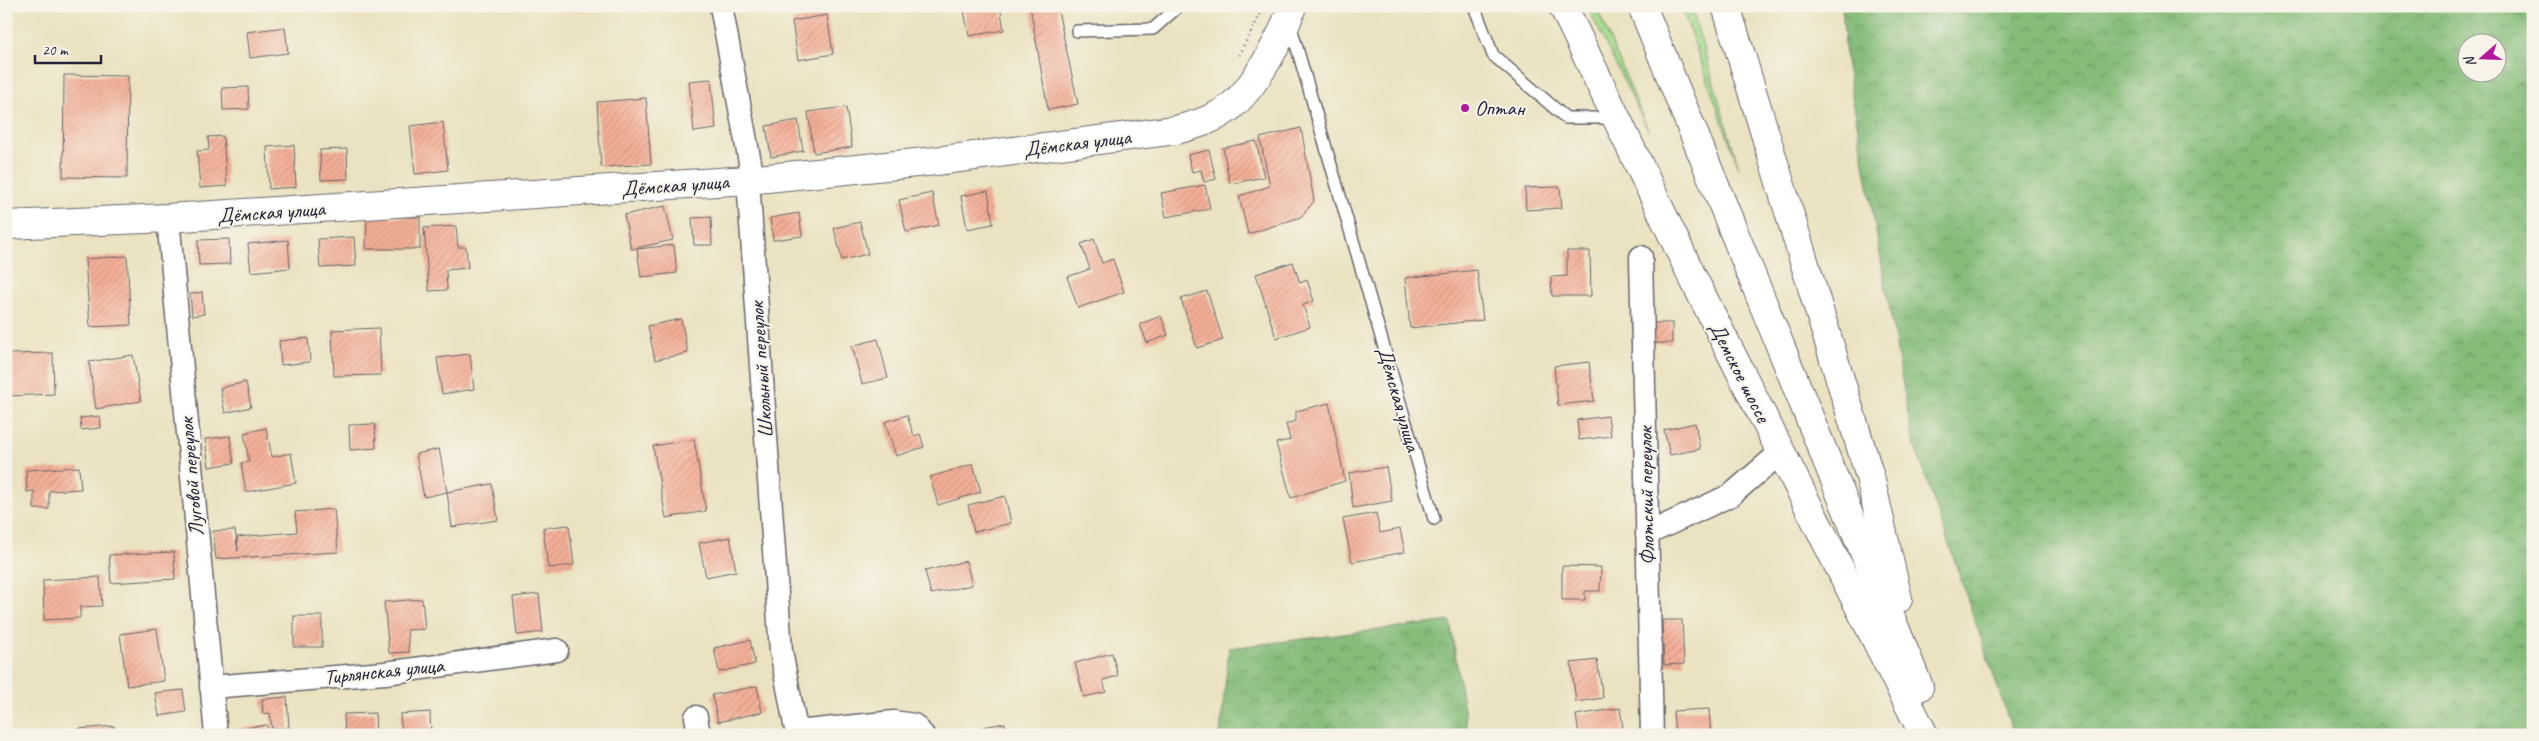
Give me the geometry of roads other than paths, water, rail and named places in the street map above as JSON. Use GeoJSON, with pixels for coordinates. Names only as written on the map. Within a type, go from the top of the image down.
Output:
{"type":"FeatureCollection","features":[{"type":"Feature","properties":{"kind":"main road","name":"Демское шоссе"},"geometry":{"type":"LineString","coordinates":[[1563,6],[1615,118],[1924,735]]}},
{"type":"Feature","properties":{"kind":"main road","name":"Демское шоссе"},"geometry":{"type":"LineString","coordinates":[[1642,6],[1938,735]]}},
{"type":"Feature","properties":{"kind":"main road"},"geometry":{"type":"LineString","coordinates":[[1726,6],[1870,477],[1916,681]]}},
{"type":"Feature","properties":{"kind":"main road","name":"Дёмская улица"},"geometry":{"type":"LineString","coordinates":[[6,225],[168,218],[748,180],[936,161],[1137,136],[1191,126],[1206,121],[1230,107],[1271,54],[1290,13]]}},
{"type":"Feature","properties":{"kind":"street","name":"Школьный переулок"},"geometry":{"type":"LineString","coordinates":[[721,6],[752,168],[748,180],[781,651],[797,734]]}},
{"type":"Feature","properties":{"kind":"street","name":"Луговой переулок"},"geometry":{"type":"LineString","coordinates":[[168,218],[210,687],[216,735]]}},
{"type":"Feature","properties":{"kind":"street","name":"Флотский переулок"},"geometry":{"type":"LineString","coordinates":[[1641,257],[1652,735]]}},
{"type":"Feature","properties":{"kind":"street"},"geometry":{"type":"LineString","coordinates":[[1647,534],[1731,495],[1781,452]]}},
{"type":"Feature","properties":{"kind":"street","name":"Тирлянская улица"},"geometry":{"type":"LineString","coordinates":[[210,687],[385,674],[557,650]]}},
{"type":"Feature","properties":{"kind":"street"},"geometry":{"type":"LineString","coordinates":[[797,734],[894,722],[914,725],[923,735]]}},
{"type":"Feature","properties":{"kind":"lane"},"geometry":{"type":"LineString","coordinates":[[1076,32],[1153,29],[1179,6]]}},
{"type":"Feature","properties":{"kind":"lane"},"geometry":{"type":"LineString","coordinates":[[1474,6],[1493,55],[1566,118],[1615,118]]}},
{"type":"Feature","properties":{"kind":"lane","name":"Дёмская улица"},"geometry":{"type":"LineString","coordinates":[[1290,13],[1434,519]]}},
{"type":"Feature","properties":{"kind":"place","name":"Оптан"},"geometry":{"type":"Point","coordinates":[1465,108]}}]}
